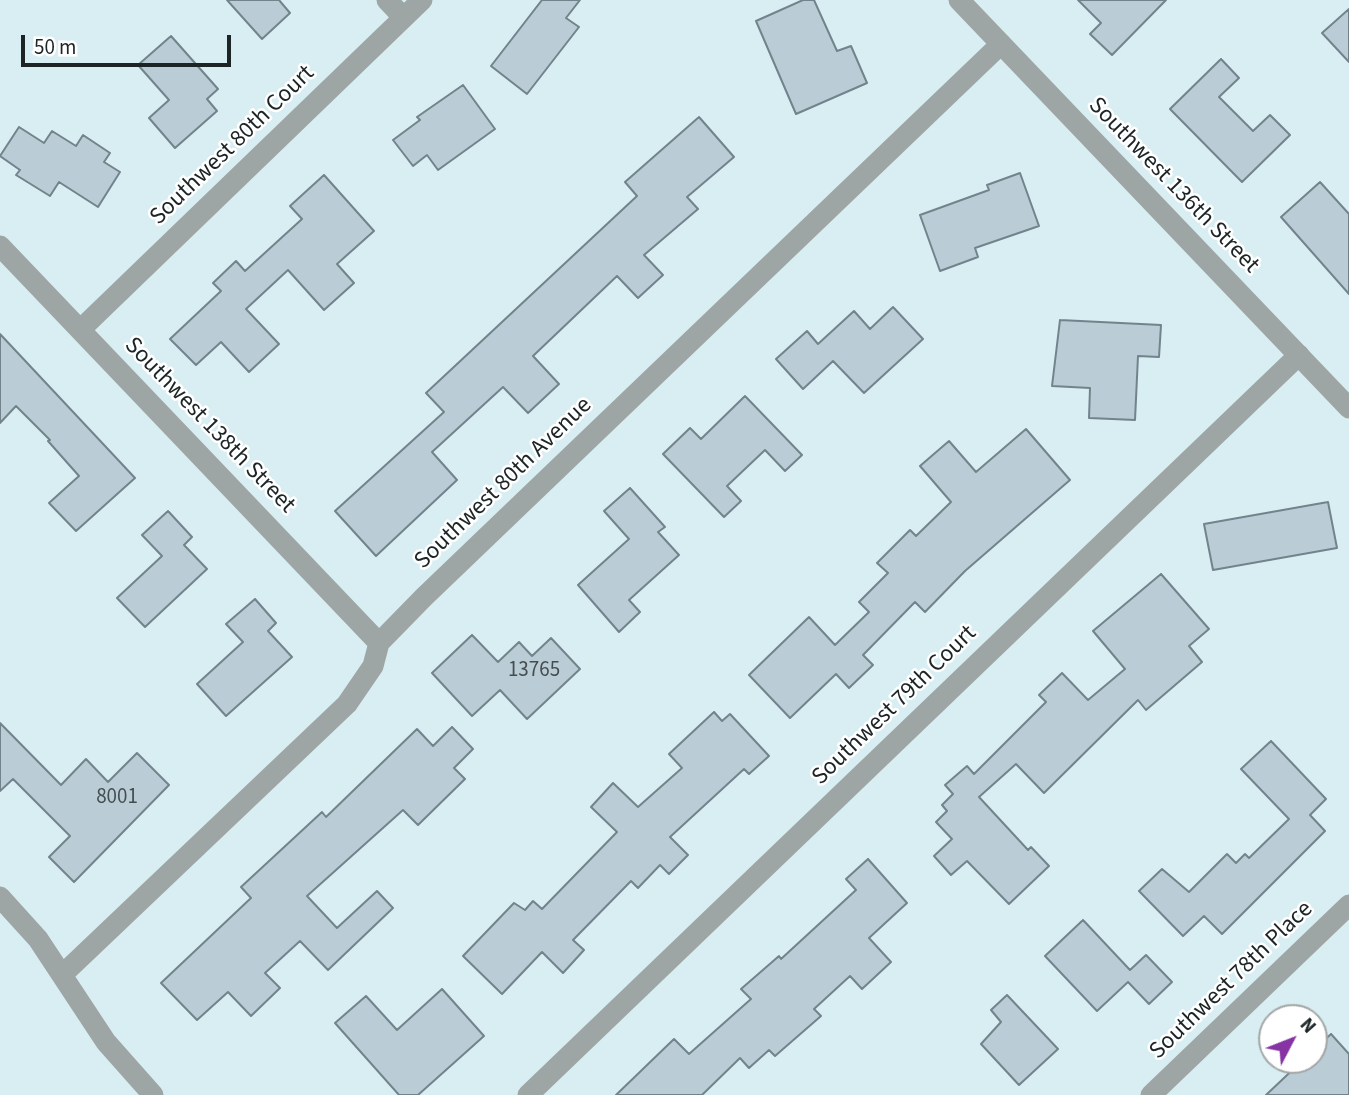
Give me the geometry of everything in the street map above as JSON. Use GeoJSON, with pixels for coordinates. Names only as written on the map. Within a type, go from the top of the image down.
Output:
{"type":"FeatureCollection","features":[{"type":"Feature","properties":{"kind":"street"},"geometry":{"type":"LineString","coordinates":[[387,0],[403,18]]}},
{"type":"Feature","properties":{"kind":"street","name":"Southwest 80th Court"},"geometry":{"type":"LineString","coordinates":[[80,330],[422,0]]}},
{"type":"Feature","properties":{"kind":"street","name":"Southwest 136th Street"},"geometry":{"type":"LineString","coordinates":[[959,0],[1349,408]]}},
{"type":"Feature","properties":{"kind":"street","name":"Southwest 80th Avenue"},"geometry":{"type":"LineString","coordinates":[[62,975],[347,704],[373,666],[379,643],[1001,44]]}},
{"type":"Feature","properties":{"kind":"street","name":"Southwest 138th Street"},"geometry":{"type":"LineString","coordinates":[[0,246],[379,643]]}},
{"type":"Feature","properties":{"kind":"street","name":"Southwest 79th Court"},"geometry":{"type":"LineString","coordinates":[[528,1095],[1299,355]]}},
{"type":"Feature","properties":{"kind":"street"},"geometry":{"type":"LineString","coordinates":[[0,897],[38,939],[106,1042],[153,1095]]}},
{"type":"Feature","properties":{"kind":"street","name":"Southwest 78th Place"},"geometry":{"type":"LineString","coordinates":[[1151,1095],[1349,905]]}},
{"type":"Feature","properties":{"kind":"building"},"geometry":{"type":"Polygon","coordinates":[[[227,0],[279,0],[290,13],[262,39],[227,0]]]}},
{"type":"Feature","properties":{"kind":"building"},"geometry":{"type":"Polygon","coordinates":[[[542,0],[580,0],[566,18],[579,27],[527,94],[491,66],[542,0]]]}},
{"type":"Feature","properties":{"kind":"building"},"geometry":{"type":"Polygon","coordinates":[[[803,0],[814,0],[837,51],[851,46],[867,83],[796,114],[756,21],[803,0]]]}},
{"type":"Feature","properties":{"kind":"building"},"geometry":{"type":"Polygon","coordinates":[[[1078,0],[1166,0],[1112,55],[1090,34],[1101,23],[1078,0]]]}},
{"type":"Feature","properties":{"kind":"building"},"geometry":{"type":"Polygon","coordinates":[[[1349,9],[1349,62],[1322,33],[1349,9]]]}},
{"type":"Feature","properties":{"kind":"building"},"geometry":{"type":"Polygon","coordinates":[[[171,36],[218,89],[207,99],[217,111],[175,148],[149,118],[169,100],[138,65],[171,36]]]}},
{"type":"Feature","properties":{"kind":"building"},"geometry":{"type":"Polygon","coordinates":[[[1221,59],[1239,78],[1219,97],[1253,131],[1270,115],[1290,135],[1242,182],[1170,109],[1221,59]]]}},
{"type":"Feature","properties":{"kind":"building"},"geometry":{"type":"Polygon","coordinates":[[[463,85],[495,129],[438,170],[427,155],[413,166],[393,140],[420,120],[417,117],[463,85]]]}},
{"type":"Feature","properties":{"kind":"building"},"geometry":{"type":"Polygon","coordinates":[[[699,117],[734,157],[687,197],[698,209],[644,255],[663,275],[638,298],[617,276],[533,356],[559,384],[528,413],[503,387],[432,452],[457,480],[376,556],[335,511],[444,412],[426,393],[637,196],[625,182],[699,117]]]}},
{"type":"Feature","properties":{"kind":"building"},"geometry":{"type":"Polygon","coordinates":[[[19,127],[44,143],[52,131],[76,146],[83,135],[110,153],[104,162],[120,172],[98,207],[59,182],[50,196],[16,175],[20,170],[0,156],[19,127]]]}},
{"type":"Feature","properties":{"kind":"building"},"geometry":{"type":"Polygon","coordinates":[[[1020,173],[1039,226],[975,248],[978,257],[940,271],[920,215],[989,190],[987,185],[1020,173]]]}},
{"type":"Feature","properties":{"kind":"building"},"geometry":{"type":"Polygon","coordinates":[[[324,175],[374,231],[337,264],[354,283],[324,310],[288,270],[246,309],[279,344],[249,372],[221,342],[196,365],[170,339],[221,291],[213,283],[236,261],[245,271],[302,219],[290,206],[324,175]]]}},
{"type":"Feature","properties":{"kind":"building"},"geometry":{"type":"Polygon","coordinates":[[[1320,182],[1349,214],[1349,294],[1281,217],[1320,182]]]}},
{"type":"Feature","properties":{"kind":"building"},"geometry":{"type":"Polygon","coordinates":[[[893,307],[923,339],[864,393],[833,361],[803,389],[776,359],[807,331],[818,344],[854,311],[870,329],[893,307]]]}},
{"type":"Feature","properties":{"kind":"building"},"geometry":{"type":"Polygon","coordinates":[[[1060,320],[1161,325],[1159,357],[1138,356],[1135,420],[1089,418],[1090,388],[1052,386],[1060,320]]]}},
{"type":"Feature","properties":{"kind":"building"},"geometry":{"type":"Polygon","coordinates":[[[0,334],[135,478],[76,531],[49,503],[79,476],[48,441],[50,440],[16,406],[0,423],[0,334]]]}},
{"type":"Feature","properties":{"kind":"building"},"geometry":{"type":"Polygon","coordinates":[[[745,396],[802,455],[785,471],[765,450],[727,486],[741,501],[724,517],[663,454],[690,428],[701,439],[745,396]]]}},
{"type":"Feature","properties":{"kind":"building"},"geometry":{"type":"Polygon","coordinates":[[[1026,429],[1070,480],[965,571],[925,612],[915,602],[863,655],[873,665],[849,688],[836,674],[790,718],[749,675],[809,617],[835,645],[869,612],[859,602],[888,573],[877,563],[910,530],[916,536],[951,502],[920,466],[949,441],[976,472],[1026,429]]]}},
{"type":"Feature","properties":{"kind":"building"},"geometry":{"type":"Polygon","coordinates":[[[630,488],[665,527],[658,532],[679,555],[629,600],[640,612],[619,632],[578,585],[629,539],[604,511],[630,488]]]}},
{"type":"Feature","properties":{"kind":"building"},"geometry":{"type":"Polygon","coordinates":[[[1328,502],[1337,548],[1213,570],[1204,524],[1328,502]]]}},
{"type":"Feature","properties":{"kind":"building"},"geometry":{"type":"Polygon","coordinates":[[[168,511],[192,537],[184,545],[207,569],[145,627],[117,598],[162,556],[142,535],[168,511]]]}},
{"type":"Feature","properties":{"kind":"building"},"geometry":{"type":"Polygon","coordinates":[[[1161,574],[1209,629],[1189,646],[1202,662],[1146,710],[1138,700],[1044,793],[1016,764],[979,797],[1028,850],[1031,847],[1049,866],[1009,904],[967,861],[951,875],[934,856],[952,839],[936,822],[947,811],[942,805],[953,794],[945,785],[967,766],[974,774],[1046,702],[1039,695],[1062,673],[1088,700],[1125,669],[1093,631],[1161,574]]]}},
{"type":"Feature","properties":{"kind":"building"},"geometry":{"type":"Polygon","coordinates":[[[255,599],[276,623],[268,631],[292,657],[226,716],[197,684],[243,642],[226,624],[255,599]]]}},
{"type":"Feature","properties":{"kind":"building"},"geometry":{"type":"Polygon","coordinates":[[[472,635],[498,662],[519,642],[532,656],[551,638],[580,669],[527,719],[500,690],[472,716],[432,673],[472,635]]]}},
{"type":"Feature","properties":{"kind":"building"},"geometry":{"type":"Polygon","coordinates":[[[714,712],[722,721],[730,714],[769,756],[749,774],[744,769],[670,837],[688,855],[669,874],[660,865],[638,888],[631,881],[573,940],[584,950],[563,973],[542,952],[502,994],[463,956],[514,903],[525,910],[533,901],[542,909],[617,832],[591,807],[613,783],[638,807],[682,768],[669,754],[714,712]]]}},
{"type":"Feature","properties":{"kind":"building"},"geometry":{"type":"Polygon","coordinates":[[[0,723],[61,785],[86,759],[108,782],[137,753],[169,785],[74,882],[49,857],[70,836],[13,779],[0,791],[0,723]]]}},
{"type":"Feature","properties":{"kind":"building"},"geometry":{"type":"Polygon","coordinates":[[[452,727],[473,749],[454,768],[465,779],[418,825],[403,810],[307,896],[337,928],[377,891],[393,908],[328,970],[300,941],[265,973],[280,988],[251,1016],[228,992],[197,1020],[161,983],[251,898],[241,887],[322,812],[326,817],[417,729],[433,746],[452,727]]]}},
{"type":"Feature","properties":{"kind":"building"},"geometry":{"type":"Polygon","coordinates":[[[1271,741],[1326,799],[1310,815],[1325,831],[1222,934],[1204,916],[1183,936],[1139,891],[1162,869],[1189,892],[1227,854],[1236,863],[1245,854],[1249,858],[1289,819],[1241,769],[1271,741]]]}},
{"type":"Feature","properties":{"kind":"building"},"geometry":{"type":"Polygon","coordinates":[[[868,859],[907,903],[869,938],[891,962],[862,989],[850,976],[814,1009],[821,1016],[775,1056],[769,1050],[749,1068],[740,1058],[702,1095],[616,1095],[674,1039],[689,1054],[751,999],[741,989],[779,956],[781,959],[856,890],[846,879],[868,859]]]}},
{"type":"Feature","properties":{"kind":"building"},"geometry":{"type":"Polygon","coordinates":[[[1083,920],[1130,970],[1146,955],[1172,982],[1149,1004],[1128,982],[1097,1011],[1045,956],[1083,920]]]}},
{"type":"Feature","properties":{"kind":"building"},"geometry":{"type":"Polygon","coordinates":[[[442,989],[484,1036],[418,1095],[399,1095],[335,1023],[366,996],[397,1030],[442,989]]]}},
{"type":"Feature","properties":{"kind":"building"},"geometry":{"type":"Polygon","coordinates":[[[1007,995],[1058,1049],[1019,1085],[981,1044],[1001,1022],[991,1010],[1007,995]]]}},
{"type":"Feature","properties":{"kind":"building"},"geometry":{"type":"Polygon","coordinates":[[[1331,1034],[1349,1054],[1349,1095],[1266,1095],[1288,1074],[1328,1074],[1328,1037],[1331,1034]]]}}]}
